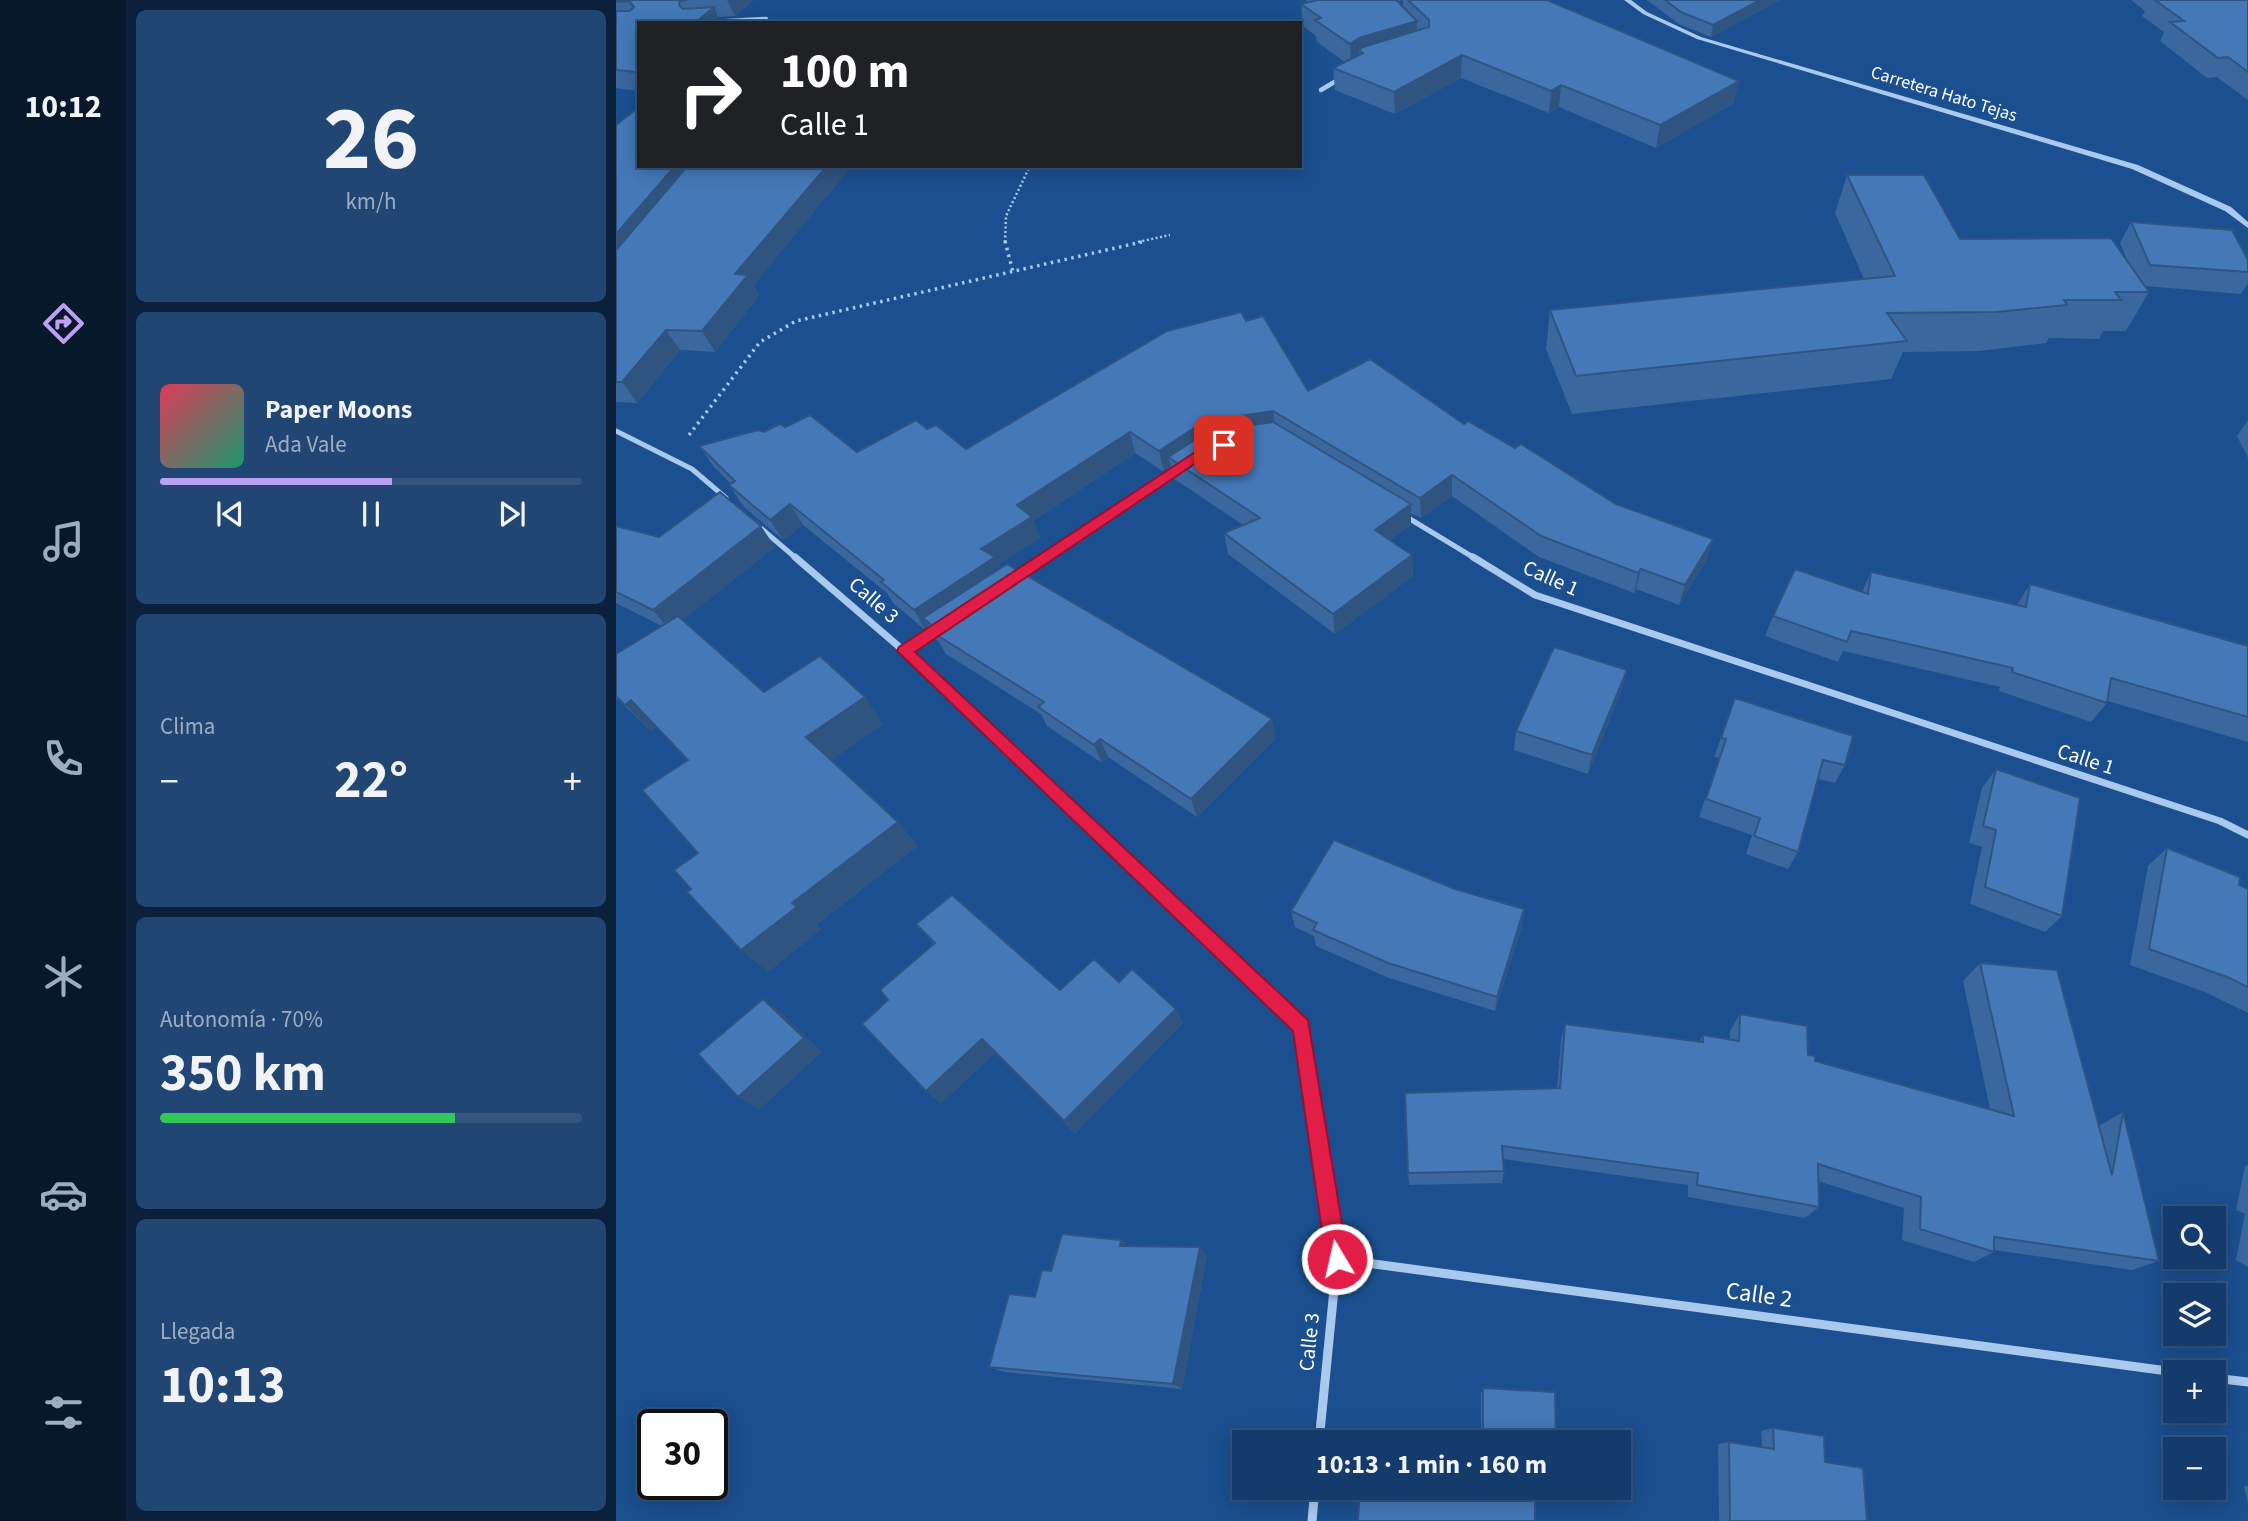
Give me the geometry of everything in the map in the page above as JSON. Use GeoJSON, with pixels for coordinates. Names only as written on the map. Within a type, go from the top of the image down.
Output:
{"type":"FeatureCollection","features":[{"type":"Feature","properties":{"kind":"street","name":"Carretera Hato Tejas"},"geometry":{"type":"LineString","coordinates":[[1626,0],[1645,13],[1699,38],[2135,167],[2228,209],[2248,226]]}},
{"type":"Feature","properties":{"kind":"street"},"geometry":{"type":"LineString","coordinates":[[730,21],[766,19]]}},
{"type":"Feature","properties":{"kind":"street"},"geometry":{"type":"LineString","coordinates":[[1321,90],[1342,77]]}},
{"type":"Feature","properties":{"kind":"street"},"geometry":{"type":"LineString","coordinates":[[616,431],[692,469],[735,506]]}},
{"type":"Feature","properties":{"kind":"street"},"geometry":{"type":"LineString","coordinates":[[1007,583],[1188,463]]}},
{"type":"Feature","properties":{"kind":"street","name":"Calle 1"},"geometry":{"type":"LineString","coordinates":[[1394,509],[1535,596],[2220,821],[2248,835]]}},
{"type":"Feature","properties":{"kind":"street","name":"Calle 3"},"geometry":{"type":"LineString","coordinates":[[746,515],[904,651],[1302,1026],[1337,1259],[1320,1430]]}},
{"type":"Feature","properties":{"kind":"street"},"geometry":{"type":"LineString","coordinates":[[904,651],[950,621]]}},
{"type":"Feature","properties":{"kind":"street","name":"Calle 2"},"geometry":{"type":"LineString","coordinates":[[1337,1259],[2163,1370]]}},
{"type":"Feature","properties":{"kind":"street"},"geometry":{"type":"LineString","coordinates":[[2226,1379],[2248,1382]]}},
{"type":"Feature","properties":{"kind":"street"},"geometry":{"type":"LineString","coordinates":[[1311,1521],[1314,1500]]}},
{"type":"Feature","properties":{"kind":"path"},"geometry":{"type":"LineString","coordinates":[[1013,271],[1003,243],[1004,223],[1029,168]]}},
{"type":"Feature","properties":{"kind":"path"},"geometry":{"type":"LineString","coordinates":[[671,458],[760,342],[796,321],[1170,235]]}},
{"type":"Feature","properties":{"kind":"building"},"geometry":{"type":"Polygon","coordinates":[[[616,0],[687,0],[680,1],[679,5],[683,9],[714,7],[697,21],[637,21],[636,72],[616,70],[616,11],[630,11],[634,7],[629,1],[616,0]]]}},
{"type":"Feature","properties":{"kind":"building"},"geometry":{"type":"Polygon","coordinates":[[[1318,0],[1396,0],[1417,21],[1359,38],[1350,44],[1315,20],[1321,18],[1301,4],[1318,0]]]}},
{"type":"Feature","properties":{"kind":"building"},"geometry":{"type":"Polygon","coordinates":[[[1408,0],[1547,0],[1739,81],[1660,125],[1561,85],[1551,91],[1462,55],[1394,92],[1333,68],[1363,53],[1359,50],[1363,47],[1429,27],[1429,20],[1408,0]]]}},
{"type":"Feature","properties":{"kind":"building"},"geometry":{"type":"Polygon","coordinates":[[[1665,0],[1760,0],[1713,25],[1681,12],[1665,0]]]}},
{"type":"Feature","properties":{"kind":"building"},"geometry":{"type":"Polygon","coordinates":[[[2155,0],[2248,0],[2248,72],[2228,57],[2218,58],[2170,22],[2184,21],[2155,0]]]}},
{"type":"Feature","properties":{"kind":"building"},"geometry":{"type":"Polygon","coordinates":[[[637,109],[637,168],[673,168],[616,234],[616,125],[637,109]]]}},
{"type":"Feature","properties":{"kind":"building"},"geometry":{"type":"Polygon","coordinates":[[[825,168],[735,274],[748,275],[702,331],[666,330],[622,382],[616,382],[616,250],[684,170],[825,168]]]}},
{"type":"Feature","properties":{"kind":"building"},"geometry":{"type":"Polygon","coordinates":[[[1847,175],[1924,175],[1960,239],[2111,238],[2149,292],[2115,292],[2121,300],[2064,300],[2067,305],[1997,312],[1887,313],[1907,341],[1576,376],[1550,310],[1895,276],[1847,175]]]}},
{"type":"Feature","properties":{"kind":"building"},"geometry":{"type":"Polygon","coordinates":[[[2131,222],[2232,230],[2248,260],[2248,272],[2150,265],[2131,222]]]}},
{"type":"Feature","properties":{"kind":"building"},"geometry":{"type":"Polygon","coordinates":[[[1241,312],[1246,321],[1263,316],[1308,391],[1370,359],[1464,424],[1468,421],[1515,448],[1521,444],[1616,504],[1713,539],[1685,585],[1641,569],[1638,573],[1541,536],[1452,475],[1420,498],[1273,411],[1205,421],[1159,451],[1130,432],[1017,505],[1032,517],[981,549],[995,557],[914,610],[881,582],[884,580],[790,504],[770,520],[729,485],[735,481],[699,446],[758,430],[764,432],[780,424],[785,427],[810,415],[857,452],[916,420],[927,429],[936,425],[966,449],[1167,331],[1241,312]]]}},
{"type":"Feature","properties":{"kind":"building"},"geometry":{"type":"Polygon","coordinates":[[[1273,422],[1411,504],[1375,530],[1412,555],[1333,614],[1224,533],[1260,518],[1168,457],[1209,431],[1273,422]]]}},
{"type":"Feature","properties":{"kind":"building"},"geometry":{"type":"Polygon","coordinates":[[[720,492],[761,526],[653,610],[616,592],[616,526],[659,537],[720,492]]]}},
{"type":"Feature","properties":{"kind":"building"},"geometry":{"type":"Polygon","coordinates":[[[1007,564],[1272,719],[1191,799],[1100,739],[1094,745],[1038,707],[1044,702],[935,634],[939,631],[923,618],[1007,564]]]}},
{"type":"Feature","properties":{"kind":"building"},"geometry":{"type":"Polygon","coordinates":[[[1795,569],[1868,594],[1871,572],[2026,607],[2030,584],[2248,646],[2248,717],[2111,678],[2107,703],[2012,672],[2013,668],[1851,631],[1847,642],[1773,616],[1795,569]]]}},
{"type":"Feature","properties":{"kind":"building"},"geometry":{"type":"Polygon","coordinates":[[[678,616],[764,692],[820,656],[865,697],[806,737],[898,822],[792,903],[797,907],[741,950],[687,892],[691,889],[674,870],[698,853],[642,790],[688,760],[631,700],[625,705],[616,696],[616,654],[678,616]]]}},
{"type":"Feature","properties":{"kind":"building"},"geometry":{"type":"Polygon","coordinates":[[[1554,647],[1627,670],[1592,755],[1516,731],[1554,647]]]}},
{"type":"Feature","properties":{"kind":"building"},"geometry":{"type":"Polygon","coordinates":[[[1735,698],[1853,736],[1845,765],[1823,760],[1798,852],[1754,836],[1760,818],[1706,799],[1726,739],[1721,738],[1735,698]]]}},
{"type":"Feature","properties":{"kind":"building"},"geometry":{"type":"Polygon","coordinates":[[[1996,769],[2080,798],[2062,916],[1985,887],[1996,830],[1983,826],[1996,769]]]}},
{"type":"Feature","properties":{"kind":"building"},"geometry":{"type":"Polygon","coordinates":[[[1334,840],[1455,889],[1524,909],[1497,997],[1388,963],[1313,930],[1317,923],[1291,911],[1334,840]]]}},
{"type":"Feature","properties":{"kind":"building"},"geometry":{"type":"Polygon","coordinates":[[[2167,848],[2240,877],[2239,885],[2248,889],[2248,987],[2149,949],[2167,848]]]}},
{"type":"Feature","properties":{"kind":"building"},"geometry":{"type":"Polygon","coordinates":[[[952,895],[1060,990],[1094,959],[1119,982],[1132,969],[1176,1009],[1064,1121],[982,1039],[926,1091],[862,1024],[888,1000],[880,990],[935,943],[916,924],[952,895]]]}},
{"type":"Feature","properties":{"kind":"building"},"geometry":{"type":"Polygon","coordinates":[[[1980,963],[2057,970],[2112,1175],[2123,1112],[2159,1261],[1994,1237],[1994,1252],[1920,1229],[1921,1197],[1818,1164],[1819,1207],[1697,1185],[1698,1173],[1502,1146],[1504,1171],[1408,1173],[1405,1093],[1560,1088],[1565,1024],[1703,1042],[1703,1035],[1739,1041],[1740,1014],[1807,1026],[1808,1055],[1815,1056],[1815,1061],[2014,1116],[1980,963]]]}},
{"type":"Feature","properties":{"kind":"building"},"geometry":{"type":"Polygon","coordinates":[[[763,999],[804,1038],[738,1097],[698,1054],[763,999]]]}},
{"type":"Feature","properties":{"kind":"building"},"geometry":{"type":"Polygon","coordinates":[[[1062,1234],[1121,1240],[1120,1246],[1200,1247],[1173,1384],[989,1367],[1009,1294],[1035,1297],[1042,1270],[1051,1271],[1062,1234]]]}},
{"type":"Feature","properties":{"kind":"building"},"geometry":{"type":"Polygon","coordinates":[[[1483,1388],[1555,1392],[1556,1430],[1483,1430],[1483,1388]]]}},
{"type":"Feature","properties":{"kind":"building"},"geometry":{"type":"Polygon","coordinates":[[[1773,1428],[1824,1436],[1825,1462],[1863,1468],[1867,1521],[1730,1521],[1729,1442],[1774,1449],[1773,1428]]]}},
{"type":"Feature","properties":{"kind":"building"},"geometry":{"type":"Polygon","coordinates":[[[1359,1500],[1535,1500],[1535,1521],[1358,1521],[1359,1500]]]}},
{"type":"Feature","properties":{"kind":"route"},"geometry":{"type":"LineString","coordinates":[[1224,445],[1211,447],[904,651],[1302,1026],[1337,1259]]}}]}
